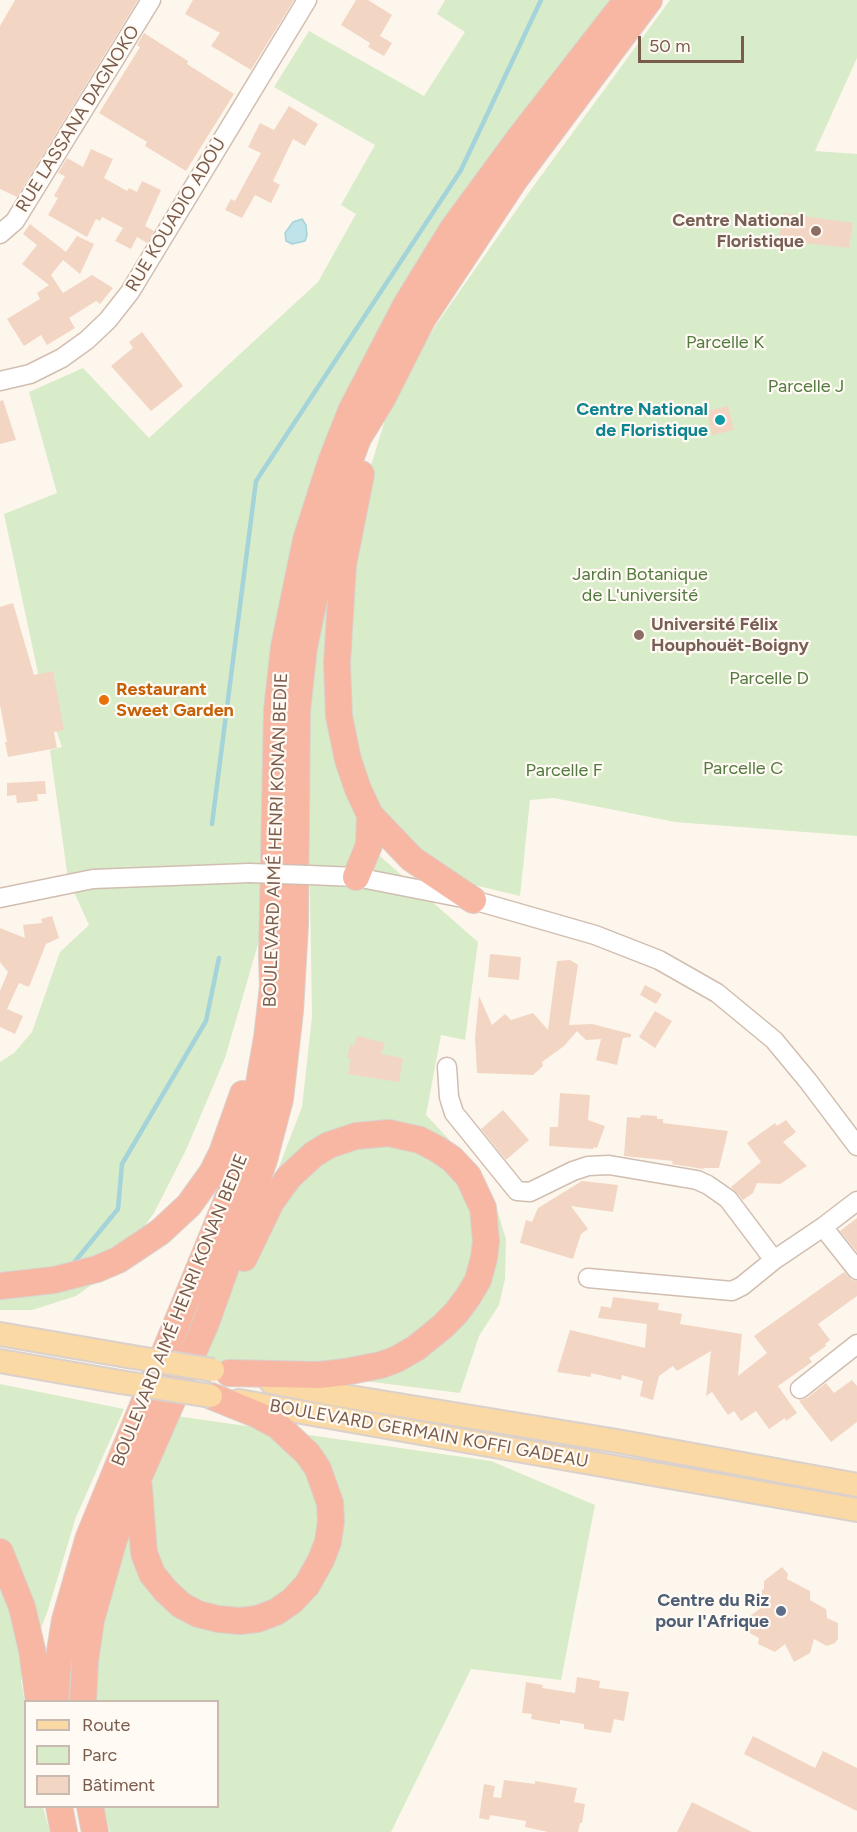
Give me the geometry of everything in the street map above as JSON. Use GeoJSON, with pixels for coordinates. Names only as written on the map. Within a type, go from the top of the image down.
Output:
{"type":"FeatureCollection","features":[{"type":"Feature","properties":{"kind":"highway","name":"BOULEVARD AIMÉ HENRI KONAN BEDIE"},"geometry":{"type":"LineString","coordinates":[[56,1700],[58,1664],[65,1620],[89,1538],[216,1229],[248,1138],[267,1038],[273,986],[277,710],[282,668],[306,540],[331,462],[351,411],[406,305],[452,230],[521,136],[627,0]]}},
{"type":"Feature","properties":{"kind":"highway","name":"BOULEVARD AIMÉ HENRI KONAN BEDIE"},"geometry":{"type":"LineString","coordinates":[[82,1700],[85,1661],[97,1597],[114,1539],[206,1323],[264,1160],[280,1099],[290,1011],[295,925],[297,711],[304,647],[327,538],[348,465],[358,438],[382,399],[423,318],[515,179],[649,0]]}},
{"type":"Feature","properties":{"kind":"highway"},"geometry":{"type":"LineString","coordinates":[[382,399],[362,471],[343,565],[337,663],[339,716],[348,760],[370,815],[412,859],[473,900]]}},
{"type":"Feature","properties":{"kind":"highway"},"geometry":{"type":"LineString","coordinates":[[356,877],[369,845],[370,815]]}},
{"type":"Feature","properties":{"kind":"highway"},"geometry":{"type":"LineString","coordinates":[[0,1286],[54,1280],[97,1269],[145,1243],[189,1205],[212,1173],[237,1113],[252,1062],[264,984],[272,955]]}},
{"type":"Feature","properties":{"kind":"highway"},"geometry":{"type":"LineString","coordinates":[[206,1323],[231,1282],[280,1188],[300,1165],[329,1145],[356,1136],[390,1133],[404,1136],[420,1140],[437,1149],[452,1159],[468,1176],[483,1208],[486,1241],[484,1258],[478,1280],[468,1298],[456,1313],[430,1337],[397,1359],[362,1369],[319,1375],[221,1372]]}},
{"type":"Feature","properties":{"kind":"highway"},"geometry":{"type":"LineString","coordinates":[[138,1479],[144,1553],[152,1574],[181,1605],[198,1614],[218,1619],[240,1621],[257,1619],[276,1612],[292,1601],[307,1585],[328,1542],[331,1521],[330,1503],[318,1469],[308,1454],[278,1426],[258,1415],[211,1396]]}},
{"type":"Feature","properties":{"kind":"highway"},"geometry":{"type":"LineString","coordinates":[[0,1552],[22,1607],[32,1650],[39,1700]]}},
{"type":"Feature","properties":{"kind":"highway"},"geometry":{"type":"LineString","coordinates":[[59,1808],[64,1832]]}},
{"type":"Feature","properties":{"kind":"highway"},"geometry":{"type":"LineString","coordinates":[[90,1808],[95,1832]]}},
{"type":"Feature","properties":{"kind":"main road","name":"BOULEVARD GERMAIN KOFFI GADEAU"},"geometry":{"type":"LineString","coordinates":[[0,1334],[857,1485]]}},
{"type":"Feature","properties":{"kind":"main road","name":"BOULEVARD GERMAIN KOFFI GADEAU"},"geometry":{"type":"LineString","coordinates":[[0,1361],[857,1510]]}},
{"type":"Feature","properties":{"kind":"street","name":"RUE LASSANA DAGNOKO"},"geometry":{"type":"LineString","coordinates":[[0,234],[15,221],[150,0]]}},
{"type":"Feature","properties":{"kind":"street","name":"RUE KOUADIO ADOU"},"geometry":{"type":"LineString","coordinates":[[0,381],[30,374],[62,358],[87,340],[108,320],[130,292],[307,0]]}},
{"type":"Feature","properties":{"kind":"street"},"geometry":{"type":"LineString","coordinates":[[0,898],[93,879],[249,873],[356,877],[473,900],[595,935],[659,960],[717,993],[774,1040],[857,1146]]}},
{"type":"Feature","properties":{"kind":"street"},"geometry":{"type":"LineString","coordinates":[[447,1067],[449,1097],[454,1113],[517,1191],[530,1192],[580,1168],[609,1165],[697,1180],[728,1199],[774,1260]]}},
{"type":"Feature","properties":{"kind":"street"},"geometry":{"type":"LineString","coordinates":[[588,1278],[732,1291],[857,1201]]}},
{"type":"Feature","properties":{"kind":"street"},"geometry":{"type":"LineString","coordinates":[[823,1227],[857,1270]]}},
{"type":"Feature","properties":{"kind":"street"},"geometry":{"type":"LineString","coordinates":[[800,1389],[857,1344]]}},
{"type":"Feature","properties":{"kind":"green space"},"geometry":{"type":"Polygon","coordinates":[[[445,0],[623,0],[306,498],[281,596],[264,707],[263,927],[225,1058],[186,1150],[154,1213],[112,1270],[76,1296],[32,1310],[0,1310],[0,1062],[14,1053],[32,1032],[60,952],[89,925],[68,879],[50,750],[62,747],[41,687],[4,514],[57,493],[29,392],[83,368],[149,438],[318,282],[356,214],[341,205],[375,145],[274,87],[309,31],[424,96],[465,32],[437,14],[445,0]]]}},
{"type":"Feature","properties":{"kind":"green space","name":"Jardin Botanique de L'université"},"geometry":{"type":"Polygon","coordinates":[[[670,0],[857,0],[857,58],[815,151],[857,154],[857,836],[675,822],[554,798],[530,800],[520,896],[474,885],[415,854],[376,808],[346,713],[351,565],[370,469],[391,400],[436,325],[527,195],[670,0]]]}},
{"type":"Feature","properties":{"kind":"green space"},"geometry":{"type":"Polygon","coordinates":[[[337,563],[358,817],[365,843],[478,942],[465,1040],[441,1035],[426,1115],[474,1166],[494,1200],[506,1239],[505,1279],[499,1305],[479,1336],[460,1393],[204,1361],[302,1107],[312,1016],[307,711],[319,603],[337,563]]]}},
{"type":"Feature","properties":{"kind":"green space"},"geometry":{"type":"Polygon","coordinates":[[[0,1384],[124,1409],[76,1517],[48,1610],[21,1680],[24,1700],[24,1808],[43,1808],[50,1832],[0,1832],[0,1384]]]}},
{"type":"Feature","properties":{"kind":"green space"},"geometry":{"type":"Polygon","coordinates":[[[176,1416],[491,1461],[595,1505],[561,1680],[471,1669],[391,1832],[110,1832],[104,1808],[219,1808],[219,1700],[94,1700],[101,1615],[125,1538],[176,1416]]]}},
{"type":"Feature","properties":{"kind":"water"},"geometry":{"type":"Polygon","coordinates":[[[302,219],[306,225],[305,241],[292,244],[286,241],[285,233],[293,222],[302,219]]]}},
{"type":"Feature","properties":{"kind":"building"},"geometry":{"type":"Polygon","coordinates":[[[15,0],[138,0],[17,197],[0,189],[0,26],[15,0]]]}},
{"type":"Feature","properties":{"kind":"building"},"geometry":{"type":"Polygon","coordinates":[[[193,0],[294,0],[251,70],[211,46],[220,33],[185,14],[193,0]]]}},
{"type":"Feature","properties":{"kind":"building"},"geometry":{"type":"Polygon","coordinates":[[[356,0],[368,0],[392,15],[380,36],[392,43],[384,56],[368,47],[370,43],[341,25],[356,0]]]}},
{"type":"Feature","properties":{"kind":"building"},"geometry":{"type":"Polygon","coordinates":[[[144,33],[234,94],[186,171],[145,146],[147,142],[99,113],[140,47],[137,45],[144,33]]]}},
{"type":"Feature","properties":{"kind":"building"},"geometry":{"type":"Polygon","coordinates":[[[289,106],[318,124],[305,146],[293,139],[273,181],[280,185],[271,203],[255,195],[242,218],[225,210],[231,199],[235,201],[261,153],[248,147],[260,123],[274,130],[289,106]]]}},
{"type":"Feature","properties":{"kind":"building"},"geometry":{"type":"Polygon","coordinates":[[[91,149],[113,159],[104,178],[127,191],[129,188],[137,192],[142,181],[161,190],[145,226],[154,231],[147,243],[137,237],[131,249],[115,241],[123,228],[102,217],[100,221],[96,219],[87,237],[48,215],[58,198],[54,196],[65,176],[58,173],[67,158],[83,167],[91,149]]]}},
{"type":"Feature","properties":{"kind":"building","name":"Centre National Floristique"},"geometry":{"type":"Polygon","coordinates":[[[783,213],[853,223],[849,248],[779,240],[783,213]]]}},
{"type":"Feature","properties":{"kind":"building"},"geometry":{"type":"Polygon","coordinates":[[[30,224],[66,252],[77,236],[94,244],[80,274],[63,260],[51,275],[63,293],[92,275],[113,288],[100,304],[96,301],[69,318],[75,328],[47,345],[41,335],[24,346],[7,319],[40,299],[37,293],[49,285],[22,264],[37,245],[23,234],[30,224]]]}},
{"type":"Feature","properties":{"kind":"building"},"geometry":{"type":"Polygon","coordinates":[[[142,332],[183,386],[151,411],[111,366],[133,348],[129,342],[142,332]]]}},
{"type":"Feature","properties":{"kind":"building"},"geometry":{"type":"Polygon","coordinates":[[[3,400],[16,440],[0,444],[0,401],[3,400]]]}},
{"type":"Feature","properties":{"kind":"building","name":"Centre National de Floristique"},"geometry":{"type":"Polygon","coordinates":[[[728,406],[734,430],[712,435],[707,411],[728,406]]]}},
{"type":"Feature","properties":{"kind":"building"},"geometry":{"type":"Polygon","coordinates":[[[13,603],[34,675],[53,671],[64,730],[54,732],[57,748],[8,757],[0,705],[0,607],[13,603]]]}},
{"type":"Feature","properties":{"kind":"building"},"geometry":{"type":"Polygon","coordinates":[[[45,781],[46,794],[37,794],[38,801],[17,803],[16,795],[7,796],[7,783],[45,781]]]}},
{"type":"Feature","properties":{"kind":"building"},"geometry":{"type":"Polygon","coordinates":[[[52,916],[59,938],[46,944],[29,987],[19,983],[7,1009],[23,1016],[15,1034],[0,1027],[0,991],[8,972],[0,962],[0,928],[25,938],[23,925],[42,923],[41,919],[52,916]]]}},
{"type":"Feature","properties":{"kind":"building"},"geometry":{"type":"Polygon","coordinates":[[[490,954],[521,957],[519,980],[488,977],[490,954]]]}},
{"type":"Feature","properties":{"kind":"building"},"geometry":{"type":"Polygon","coordinates":[[[570,960],[578,965],[569,1025],[592,1024],[631,1034],[631,1037],[623,1038],[617,1065],[596,1060],[601,1039],[586,1040],[577,1031],[564,1046],[542,1062],[543,1066],[533,1075],[477,1073],[475,1038],[479,996],[492,1025],[505,1014],[511,1020],[533,1013],[548,1030],[557,961],[570,960]]]}},
{"type":"Feature","properties":{"kind":"building"},"geometry":{"type":"Polygon","coordinates":[[[645,985],[662,994],[656,1004],[640,995],[645,985]]]}},
{"type":"Feature","properties":{"kind":"building"},"geometry":{"type":"Polygon","coordinates":[[[655,1011],[672,1021],[655,1048],[639,1037],[655,1011]]]}},
{"type":"Feature","properties":{"kind":"building"},"geometry":{"type":"Polygon","coordinates":[[[357,1036],[385,1043],[381,1054],[403,1058],[399,1082],[348,1074],[351,1059],[347,1059],[350,1045],[354,1046],[357,1036]]]}},
{"type":"Feature","properties":{"kind":"building"},"geometry":{"type":"Polygon","coordinates":[[[560,1093],[590,1095],[588,1120],[605,1126],[597,1148],[549,1146],[550,1127],[558,1127],[560,1093]]]}},
{"type":"Feature","properties":{"kind":"building"},"geometry":{"type":"Polygon","coordinates":[[[503,1110],[529,1140],[506,1160],[481,1129],[503,1110]]]}},
{"type":"Feature","properties":{"kind":"building"},"geometry":{"type":"Polygon","coordinates":[[[641,1115],[657,1116],[657,1119],[663,1119],[663,1123],[728,1131],[719,1168],[703,1169],[672,1164],[673,1161],[624,1156],[627,1117],[640,1118],[641,1115]]]}},
{"type":"Feature","properties":{"kind":"building"},"geometry":{"type":"Polygon","coordinates":[[[786,1120],[796,1132],[783,1142],[807,1166],[780,1184],[757,1183],[753,1193],[743,1200],[731,1187],[761,1162],[747,1143],[775,1123],[777,1126],[786,1120]]]}},
{"type":"Feature","properties":{"kind":"building"},"geometry":{"type":"Polygon","coordinates":[[[582,1181],[618,1185],[613,1212],[571,1206],[588,1229],[581,1234],[573,1259],[520,1243],[526,1220],[532,1222],[538,1208],[582,1181]]]}},
{"type":"Feature","properties":{"kind":"building"},"geometry":{"type":"Polygon","coordinates":[[[857,1218],[857,1252],[840,1231],[857,1218]]]}},
{"type":"Feature","properties":{"kind":"building"},"geometry":{"type":"Polygon","coordinates":[[[844,1272],[852,1280],[857,1281],[857,1296],[818,1324],[830,1340],[825,1344],[826,1346],[809,1358],[812,1362],[778,1386],[797,1413],[769,1429],[756,1411],[741,1421],[734,1411],[728,1415],[712,1392],[706,1396],[711,1351],[677,1371],[673,1366],[659,1376],[653,1400],[640,1396],[643,1381],[622,1375],[621,1380],[591,1373],[591,1377],[557,1372],[570,1330],[645,1348],[647,1324],[598,1318],[601,1306],[611,1308],[613,1297],[659,1303],[658,1310],[682,1314],[680,1324],[742,1334],[738,1376],[767,1353],[754,1336],[844,1272]]]}},
{"type":"Feature","properties":{"kind":"building"},"geometry":{"type":"Polygon","coordinates":[[[852,1380],[857,1386],[857,1422],[831,1442],[799,1401],[807,1398],[826,1383],[834,1393],[852,1380]]]}},
{"type":"Feature","properties":{"kind":"building"},"geometry":{"type":"Polygon","coordinates":[[[782,1567],[788,1574],[787,1579],[810,1591],[810,1600],[826,1609],[827,1618],[838,1623],[838,1639],[835,1643],[827,1646],[814,1639],[810,1653],[794,1662],[785,1644],[775,1652],[758,1644],[759,1638],[746,1631],[745,1620],[762,1607],[764,1581],[782,1567]]]}},
{"type":"Feature","properties":{"kind":"building"},"geometry":{"type":"Polygon","coordinates":[[[577,1677],[600,1681],[599,1688],[629,1692],[624,1721],[614,1719],[611,1733],[584,1729],[584,1724],[560,1720],[560,1724],[531,1719],[532,1714],[522,1713],[526,1682],[543,1685],[542,1688],[575,1693],[577,1677]]]}},
{"type":"Feature","properties":{"kind":"building"},"geometry":{"type":"Polygon","coordinates":[[[753,1736],[815,1768],[823,1751],[857,1768],[857,1811],[744,1754],[753,1736]]]}},
{"type":"Feature","properties":{"kind":"building"},"geometry":{"type":"Polygon","coordinates":[[[504,1780],[535,1784],[535,1781],[577,1788],[574,1802],[585,1804],[578,1832],[548,1832],[525,1827],[526,1821],[490,1815],[489,1820],[479,1818],[484,1784],[495,1786],[493,1797],[501,1798],[504,1780]]]}},
{"type":"Feature","properties":{"kind":"building"},"geometry":{"type":"Polygon","coordinates":[[[692,1802],[752,1832],[677,1832],[692,1802]]]}},
{"type":"Feature","properties":{"kind":"waterway"},"geometry":{"type":"LineString","coordinates":[[212,824],[256,481],[461,170],[541,0]]}},
{"type":"Feature","properties":{"kind":"waterway"},"geometry":{"type":"LineString","coordinates":[[72,1265],[118,1209],[122,1164],[206,1021],[219,958]]}},
{"type":"Feature","properties":{"kind":"place","name":"Centre National Floristique"},"geometry":{"type":"Point","coordinates":[816,231]}},
{"type":"Feature","properties":{"kind":"place","name":"Centre National de Floristique"},"geometry":{"type":"Point","coordinates":[720,420]}},
{"type":"Feature","properties":{"kind":"place","name":"Université Félix Houphouët-Boigny"},"geometry":{"type":"Point","coordinates":[639,635]}},
{"type":"Feature","properties":{"kind":"place","name":"Restaurant Sweet Garden"},"geometry":{"type":"Point","coordinates":[104,700]}},
{"type":"Feature","properties":{"kind":"place","name":"Centre du Riz pour l'Afrique"},"geometry":{"type":"Point","coordinates":[781,1611]}},
{"type":"Feature","properties":{"kind":"park label","name":"Parcelle K"},"geometry":{"type":"Point","coordinates":[725,343]}},
{"type":"Feature","properties":{"kind":"park label","name":"Parcelle J"},"geometry":{"type":"Point","coordinates":[806,387]}},
{"type":"Feature","properties":{"kind":"park label","name":"Parcelle D"},"geometry":{"type":"Point","coordinates":[769,679]}},
{"type":"Feature","properties":{"kind":"park label","name":"Parcelle C"},"geometry":{"type":"Point","coordinates":[743,769]}},
{"type":"Feature","properties":{"kind":"park label","name":"Parcelle F"},"geometry":{"type":"Point","coordinates":[564,771]}}]}
